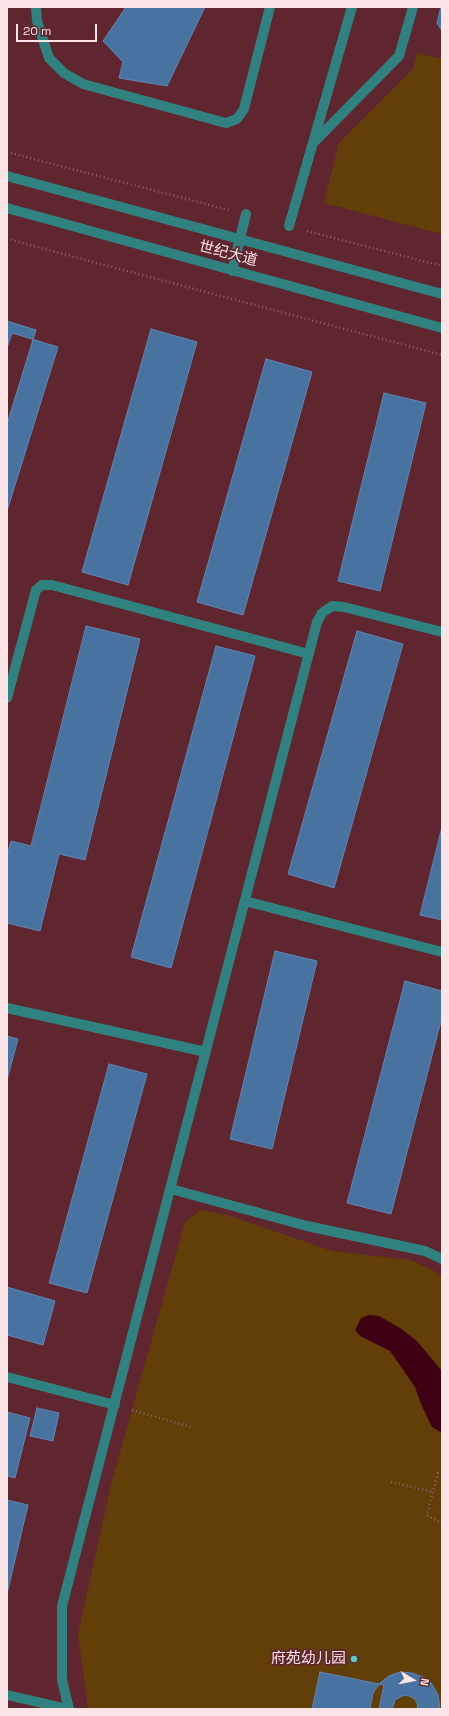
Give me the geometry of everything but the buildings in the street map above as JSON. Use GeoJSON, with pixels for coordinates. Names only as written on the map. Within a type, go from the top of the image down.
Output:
{"type":"FeatureCollection","features":[{"type":"Feature","properties":{"kind":"street"},"geometry":{"type":"LineString","coordinates":[[36,7],[37,21],[49,58],[64,73],[83,84],[226,123],[237,119],[244,108],[270,7]]}},
{"type":"Feature","properties":{"kind":"street"},"geometry":{"type":"LineString","coordinates":[[289,226],[352,7]]}},
{"type":"Feature","properties":{"kind":"street"},"geometry":{"type":"LineString","coordinates":[[314,143],[398,56],[413,7]]}},
{"type":"Feature","properties":{"kind":"street","name":"世纪大道"},"geometry":{"type":"LineString","coordinates":[[7,176],[442,294]]}},
{"type":"Feature","properties":{"kind":"street","name":"世纪大道"},"geometry":{"type":"LineString","coordinates":[[7,208],[442,328]]}},
{"type":"Feature","properties":{"kind":"street"},"geometry":{"type":"LineString","coordinates":[[232,270],[246,214]]}},
{"type":"Feature","properties":{"kind":"street"},"geometry":{"type":"LineString","coordinates":[[7,698],[36,590],[42,584],[52,585],[309,654]]}},
{"type":"Feature","properties":{"kind":"street"},"geometry":{"type":"LineString","coordinates":[[7,1694],[69,1709],[62,1680],[62,1606],[317,622],[322,613],[332,606],[344,607],[442,632]]}},
{"type":"Feature","properties":{"kind":"street"},"geometry":{"type":"LineString","coordinates":[[245,901],[442,952]]}},
{"type":"Feature","properties":{"kind":"street"},"geometry":{"type":"LineString","coordinates":[[7,1008],[206,1052]]}},
{"type":"Feature","properties":{"kind":"street"},"geometry":{"type":"LineString","coordinates":[[171,1189],[307,1226],[425,1251],[442,1259]]}},
{"type":"Feature","properties":{"kind":"street"},"geometry":{"type":"LineString","coordinates":[[7,1377],[115,1405]]}},
{"type":"Feature","properties":{"kind":"path"},"geometry":{"type":"LineString","coordinates":[[7,152],[246,214]]}},
{"type":"Feature","properties":{"kind":"path"},"geometry":{"type":"LineString","coordinates":[[289,226],[442,266]]}},
{"type":"Feature","properties":{"kind":"path"},"geometry":{"type":"LineString","coordinates":[[7,238],[442,355]]}},
{"type":"Feature","properties":{"kind":"path"},"geometry":{"type":"LineString","coordinates":[[115,1405],[191,1427]]}},
{"type":"Feature","properties":{"kind":"path"},"geometry":{"type":"LineString","coordinates":[[442,1474],[438,1473],[427,1515],[442,1524]]}},
{"type":"Feature","properties":{"kind":"path"},"geometry":{"type":"LineString","coordinates":[[391,1482],[433,1492]]}},
{"type":"Feature","properties":{"kind":"shaded area"},"geometry":{"type":"Polygon","coordinates":[[[417,53],[442,59],[442,234],[324,203],[339,143],[413,69],[417,53]]]}},
{"type":"Feature","properties":{"kind":"shaded area"},"geometry":{"type":"Polygon","coordinates":[[[201,1210],[230,1216],[332,1251],[411,1260],[436,1272],[442,1277],[442,1709],[88,1709],[78,1634],[112,1481],[185,1222],[201,1210]]]}},
{"type":"Feature","properties":{"kind":"shaded area"},"geometry":{"type":"Polygon","coordinates":[[[369,1315],[379,1316],[400,1328],[417,1341],[442,1371],[442,1433],[432,1427],[415,1387],[390,1351],[360,1336],[355,1330],[361,1318],[369,1315]]]}},
{"type":"Feature","properties":{"kind":"place","name":"府苑幼儿园"},"geometry":{"type":"Point","coordinates":[354,1659]}}]}
